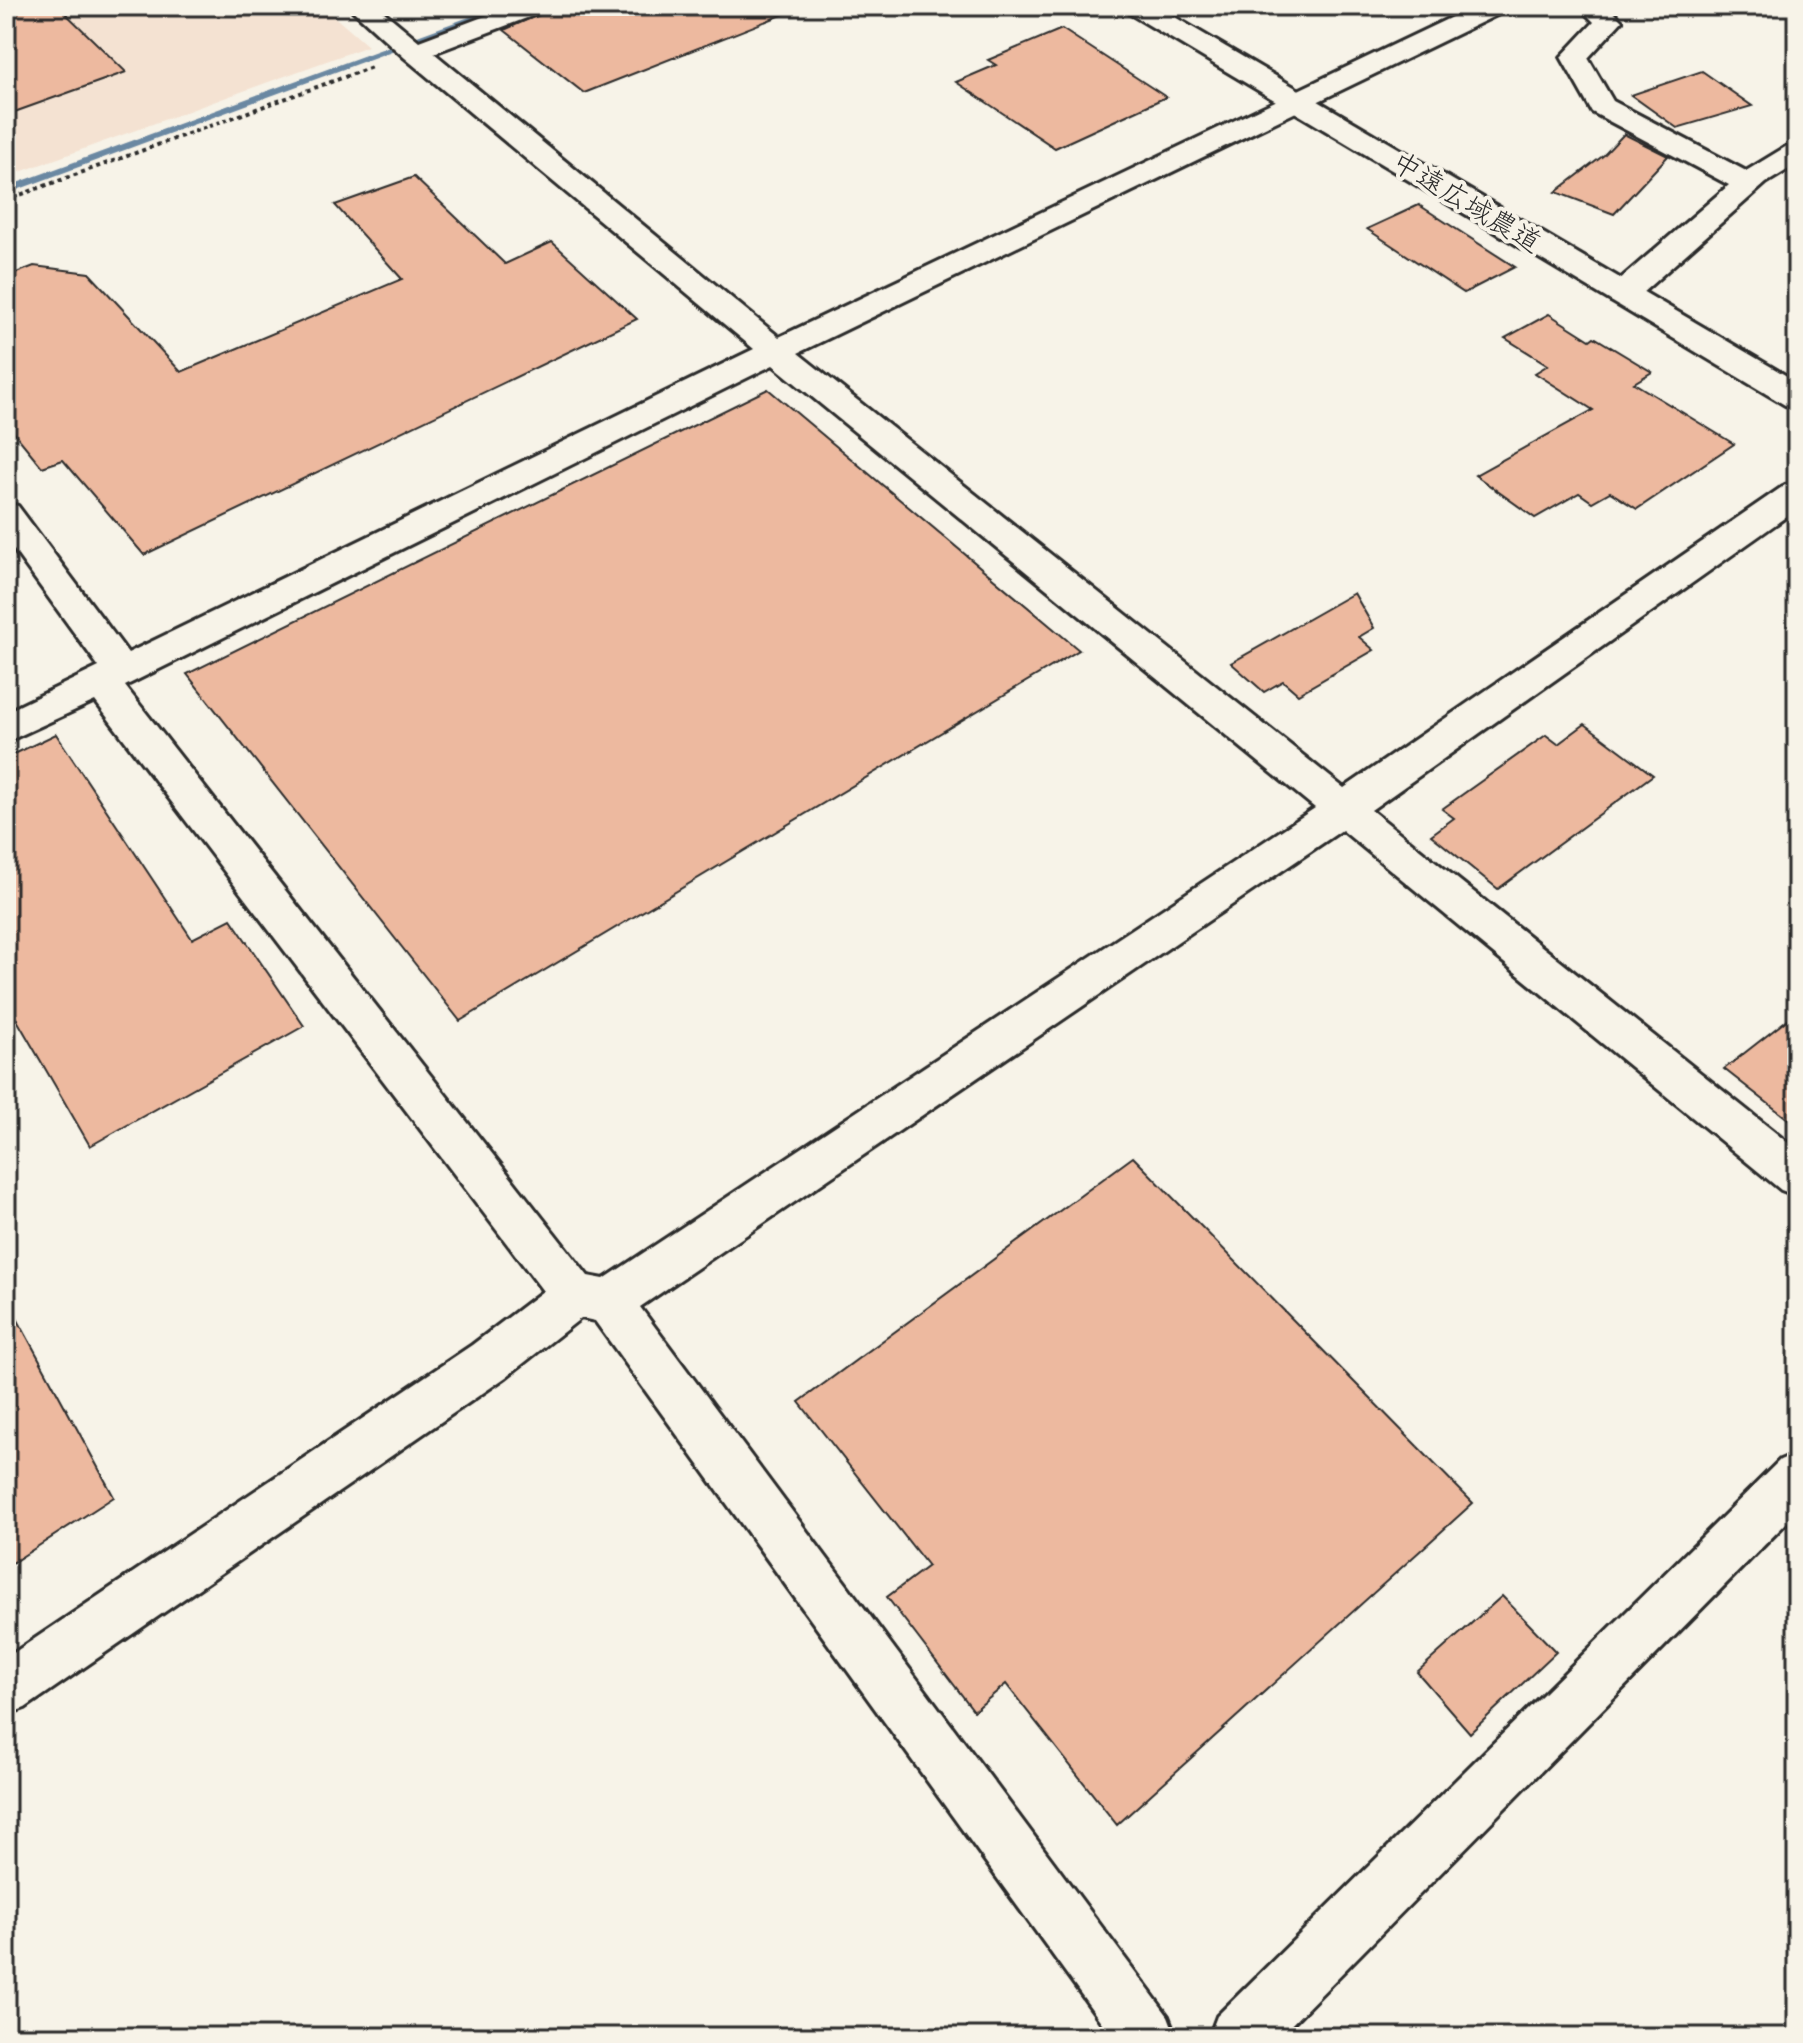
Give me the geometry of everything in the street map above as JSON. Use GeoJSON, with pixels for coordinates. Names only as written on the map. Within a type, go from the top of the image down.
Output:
{"type":"FeatureCollection","features":[{"type":"Feature","properties":{"kind":"street"},"geometry":{"type":"LineString","coordinates":[[361,6],[776,351],[1797,1176]]}},
{"type":"Feature","properties":{"kind":"street"},"geometry":{"type":"LineString","coordinates":[[414,52],[536,6]]}},
{"type":"Feature","properties":{"kind":"street","name":"中遠広域農道"},"geometry":{"type":"LineString","coordinates":[[1137,6],[1797,397]]}},
{"type":"Feature","properties":{"kind":"street"},"geometry":{"type":"LineString","coordinates":[[6,728],[776,351],[1496,6]]}},
{"type":"Feature","properties":{"kind":"street"},"geometry":{"type":"LineString","coordinates":[[1591,6],[1609,21],[1574,57],[1602,106],[1748,184]]}},
{"type":"Feature","properties":{"kind":"street"},"geometry":{"type":"LineString","coordinates":[[1622,294],[1748,184],[1797,152]]}},
{"type":"Feature","properties":{"kind":"street"},"geometry":{"type":"LineString","coordinates":[[6,1689],[489,1361],[592,1298],[1342,810],[1797,493]]}},
{"type":"Feature","properties":{"kind":"street"},"geometry":{"type":"LineString","coordinates":[[6,514],[112,678],[592,1298],[1147,2037]]}},
{"type":"Feature","properties":{"kind":"street"},"geometry":{"type":"LineString","coordinates":[[1238,2037],[1797,1477]]}},
{"type":"Feature","properties":{"kind":"path"},"geometry":{"type":"LineString","coordinates":[[6,200],[414,52]]}},
{"type":"Feature","properties":{"kind":"shaded area"},"geometry":{"type":"Polygon","coordinates":[[[6,6],[322,6],[368,46],[6,177],[6,6]]]}},
{"type":"Feature","properties":{"kind":"building"},"geometry":{"type":"Polygon","coordinates":[[[6,6],[58,6],[126,72],[6,115],[6,6]]]}},
{"type":"Feature","properties":{"kind":"building"},"geometry":{"type":"Polygon","coordinates":[[[558,6],[797,6],[797,9],[584,93],[504,30],[558,6]]]}},
{"type":"Feature","properties":{"kind":"building"},"geometry":{"type":"Polygon","coordinates":[[[1062,29],[1166,97],[1055,148],[956,82],[996,65],[988,60],[1062,29]]]}},
{"type":"Feature","properties":{"kind":"building"},"geometry":{"type":"Polygon","coordinates":[[[1702,71],[1752,106],[1677,128],[1631,95],[1702,71]]]}},
{"type":"Feature","properties":{"kind":"building"},"geometry":{"type":"Polygon","coordinates":[[[1624,134],[1668,156],[1614,214],[1556,192],[1604,155],[1624,134]]]}},
{"type":"Feature","properties":{"kind":"building"},"geometry":{"type":"Polygon","coordinates":[[[414,177],[505,264],[552,242],[637,319],[144,555],[63,460],[42,467],[6,423],[6,277],[34,266],[89,273],[181,372],[402,279],[335,205],[414,177]]]}},
{"type":"Feature","properties":{"kind":"building"},"geometry":{"type":"Polygon","coordinates":[[[1419,205],[1515,267],[1464,293],[1367,229],[1419,205]]]}},
{"type":"Feature","properties":{"kind":"building"},"geometry":{"type":"Polygon","coordinates":[[[1549,314],[1590,340],[1594,337],[1652,372],[1634,383],[1734,444],[1637,509],[1610,492],[1592,502],[1579,493],[1535,518],[1475,475],[1593,410],[1535,373],[1548,365],[1505,338],[1549,314]]]}},
{"type":"Feature","properties":{"kind":"building"},"geometry":{"type":"Polygon","coordinates":[[[768,389],[1079,650],[460,1021],[187,674],[768,389]]]}},
{"type":"Feature","properties":{"kind":"building"},"geometry":{"type":"Polygon","coordinates":[[[1354,593],[1374,628],[1359,637],[1374,650],[1298,694],[1283,681],[1264,692],[1231,663],[1354,593]]]}},
{"type":"Feature","properties":{"kind":"building"},"geometry":{"type":"Polygon","coordinates":[[[1585,724],[1653,775],[1498,889],[1431,835],[1454,818],[1442,809],[1546,735],[1558,744],[1585,724]]]}},
{"type":"Feature","properties":{"kind":"building"},"geometry":{"type":"Polygon","coordinates":[[[56,734],[192,939],[231,919],[304,1026],[90,1146],[6,1001],[6,758],[56,734]]]}},
{"type":"Feature","properties":{"kind":"building"},"geometry":{"type":"Polygon","coordinates":[[[1797,1012],[1797,1126],[1724,1069],[1797,1012]]]}},
{"type":"Feature","properties":{"kind":"building"},"geometry":{"type":"Polygon","coordinates":[[[1133,1157],[1473,1503],[1117,1825],[1006,1684],[974,1711],[887,1597],[928,1566],[799,1402],[1133,1157]]]}},
{"type":"Feature","properties":{"kind":"building"},"geometry":{"type":"Polygon","coordinates":[[[6,1298],[114,1497],[6,1567],[6,1298]]]}},
{"type":"Feature","properties":{"kind":"building"},"geometry":{"type":"Polygon","coordinates":[[[1502,1596],[1556,1652],[1470,1733],[1417,1672],[1502,1596]]]}},
{"type":"Feature","properties":{"kind":"waterway"},"geometry":{"type":"LineString","coordinates":[[6,191],[508,6]]}}]}
